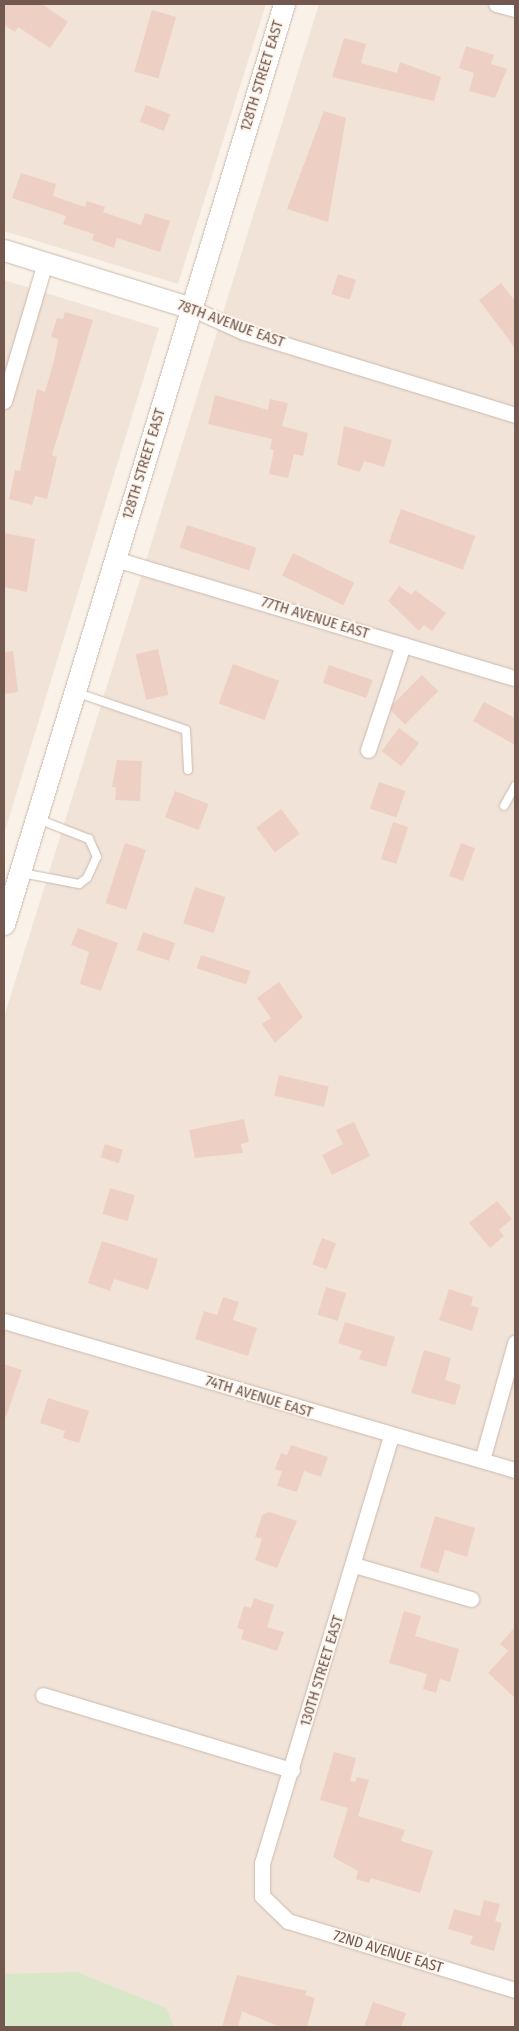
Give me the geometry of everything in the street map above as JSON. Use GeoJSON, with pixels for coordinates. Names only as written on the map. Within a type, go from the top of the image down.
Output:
{"type":"FeatureCollection","features":[{"type":"Feature","properties":{"kind":"street","name":"128TH STREET EAST"},"geometry":{"type":"LineString","coordinates":[[4,924],[73,691],[284,4]]}},
{"type":"Feature","properties":{"kind":"street"},"geometry":{"type":"LineString","coordinates":[[496,4],[515,9]]}},
{"type":"Feature","properties":{"kind":"street","name":"78TH AVENUE EAST"},"geometry":{"type":"LineString","coordinates":[[4,250],[192,308],[244,332],[515,415]]}},
{"type":"Feature","properties":{"kind":"street"},"geometry":{"type":"LineString","coordinates":[[4,401],[45,263]]}},
{"type":"Feature","properties":{"kind":"street","name":"77TH AVENUE EAST"},"geometry":{"type":"LineString","coordinates":[[115,559],[515,678]]}},
{"type":"Feature","properties":{"kind":"street"},"geometry":{"type":"LineString","coordinates":[[368,750],[403,645]]}},
{"type":"Feature","properties":{"kind":"street","name":"74TH AVENUE EAST"},"geometry":{"type":"LineString","coordinates":[[4,1321],[391,1436],[515,1470]]}},
{"type":"Feature","properties":{"kind":"street"},"geometry":{"type":"LineString","coordinates":[[482,1460],[515,1342]]}},
{"type":"Feature","properties":{"kind":"street","name":"130TH STREET EAST"},"geometry":{"type":"LineString","coordinates":[[267,1905],[262,1863],[354,1565],[391,1436]]}},
{"type":"Feature","properties":{"kind":"street"},"geometry":{"type":"LineString","coordinates":[[354,1565],[471,1599]]}},
{"type":"Feature","properties":{"kind":"street"},"geometry":{"type":"LineString","coordinates":[[43,1695],[292,1770]]}},
{"type":"Feature","properties":{"kind":"street","name":"72ND AVENUE EAST"},"geometry":{"type":"LineString","coordinates":[[267,1905],[288,1921],[515,1990]]}},
{"type":"Feature","properties":{"kind":"lane"},"geometry":{"type":"LineString","coordinates":[[73,691],[186,730],[188,770]]}},
{"type":"Feature","properties":{"kind":"lane"},"geometry":{"type":"LineString","coordinates":[[504,806],[515,786]]}},
{"type":"Feature","properties":{"kind":"lane"},"geometry":{"type":"LineString","coordinates":[[20,872],[79,884],[87,878],[97,857],[89,839],[36,818]]}},
{"type":"Feature","properties":{"kind":"shaded area"},"geometry":{"type":"Polygon","coordinates":[[[4,4],[266,4],[178,284],[4,231],[4,4]]]}},
{"type":"Feature","properties":{"kind":"shaded area"},"geometry":{"type":"Polygon","coordinates":[[[319,4],[515,4],[515,2027],[4,2027],[4,1017],[319,4]]]}},
{"type":"Feature","properties":{"kind":"shaded area"},"geometry":{"type":"Polygon","coordinates":[[[4,280],[159,328],[4,834],[4,280]]]}},
{"type":"Feature","properties":{"kind":"green space"},"geometry":{"type":"Polygon","coordinates":[[[77,1972],[166,2008],[174,2027],[4,2027],[4,1974],[77,1972]]]}},
{"type":"Feature","properties":{"kind":"building"},"geometry":{"type":"Polygon","coordinates":[[[4,4],[42,4],[68,22],[50,48],[18,27],[15,32],[4,25],[4,4]]]}},
{"type":"Feature","properties":{"kind":"building"},"geometry":{"type":"Polygon","coordinates":[[[152,10],[176,17],[158,78],[134,72],[152,10]]]}},
{"type":"Feature","properties":{"kind":"building"},"geometry":{"type":"Polygon","coordinates":[[[344,38],[366,44],[361,63],[397,73],[400,62],[441,77],[434,101],[332,77],[344,38]]]}},
{"type":"Feature","properties":{"kind":"building"},"geometry":{"type":"Polygon","coordinates":[[[466,46],[494,55],[491,64],[507,69],[495,98],[469,91],[474,73],[459,68],[466,46]]]}},
{"type":"Feature","properties":{"kind":"building"},"geometry":{"type":"Polygon","coordinates":[[[146,105],[170,114],[164,131],[140,122],[146,105]]]}},
{"type":"Feature","properties":{"kind":"building"},"geometry":{"type":"Polygon","coordinates":[[[324,111],[346,118],[328,222],[287,209],[324,111]]]}},
{"type":"Feature","properties":{"kind":"building"},"geometry":{"type":"Polygon","coordinates":[[[21,173],[56,184],[53,196],[85,207],[87,201],[105,207],[103,212],[141,225],[145,213],[170,221],[160,252],[117,238],[114,248],[92,240],[94,234],[63,224],[66,216],[12,198],[21,173]]]}},
{"type":"Feature","properties":{"kind":"building"},"geometry":{"type":"Polygon","coordinates":[[[338,274],[356,280],[350,300],[332,294],[338,274]]]}},
{"type":"Feature","properties":{"kind":"building"},"geometry":{"type":"Polygon","coordinates":[[[501,283],[515,301],[515,348],[479,300],[501,283]]]}},
{"type":"Feature","properties":{"kind":"building"},"geometry":{"type":"Polygon","coordinates":[[[65,312],[93,320],[52,455],[57,457],[47,499],[35,496],[32,505],[9,499],[15,470],[20,471],[37,389],[45,392],[54,361],[58,339],[51,337],[57,318],[63,319],[65,312]]]}},
{"type":"Feature","properties":{"kind":"building"},"geometry":{"type":"Polygon","coordinates":[[[215,395],[268,410],[270,399],[288,403],[282,426],[308,433],[303,456],[294,454],[288,478],[269,474],[274,450],[270,449],[272,439],[208,424],[215,395]]]}},
{"type":"Feature","properties":{"kind":"building"},"geometry":{"type":"Polygon","coordinates":[[[344,426],[392,440],[384,467],[364,461],[360,472],[337,465],[344,426]]]}},
{"type":"Feature","properties":{"kind":"building"},"geometry":{"type":"Polygon","coordinates":[[[401,509],[475,536],[463,570],[389,543],[401,509]]]}},
{"type":"Feature","properties":{"kind":"building"},"geometry":{"type":"Polygon","coordinates":[[[187,525],[256,548],[249,570],[180,548],[187,525]]]}},
{"type":"Feature","properties":{"kind":"building"},"geometry":{"type":"Polygon","coordinates":[[[4,533],[35,539],[27,592],[4,587],[4,533]]]}},
{"type":"Feature","properties":{"kind":"building"},"geometry":{"type":"Polygon","coordinates":[[[293,553],[354,583],[343,605],[282,575],[293,553]]]}},
{"type":"Feature","properties":{"kind":"building"},"geometry":{"type":"Polygon","coordinates":[[[399,586],[412,595],[415,590],[446,613],[432,631],[424,625],[419,631],[388,601],[399,586]]]}},
{"type":"Feature","properties":{"kind":"building"},"geometry":{"type":"Polygon","coordinates":[[[158,649],[169,695],[146,700],[136,654],[158,649]]]}},
{"type":"Feature","properties":{"kind":"building"},"geometry":{"type":"Polygon","coordinates":[[[13,651],[18,692],[4,694],[4,652],[13,651]]]}},
{"type":"Feature","properties":{"kind":"building"},"geometry":{"type":"Polygon","coordinates":[[[233,664],[279,681],[265,720],[219,703],[233,664]]]}},
{"type":"Feature","properties":{"kind":"building"},"geometry":{"type":"Polygon","coordinates":[[[329,665],[372,680],[366,698],[323,683],[329,665]]]}},
{"type":"Feature","properties":{"kind":"building"},"geometry":{"type":"Polygon","coordinates":[[[422,675],[438,691],[405,724],[389,708],[422,675]]]}},
{"type":"Feature","properties":{"kind":"building"},"geometry":{"type":"Polygon","coordinates":[[[484,702],[515,718],[515,745],[473,721],[484,702]]]}},
{"type":"Feature","properties":{"kind":"building"},"geometry":{"type":"Polygon","coordinates":[[[399,728],[419,743],[402,766],[382,751],[399,728]]]}},
{"type":"Feature","properties":{"kind":"building"},"geometry":{"type":"Polygon","coordinates":[[[117,760],[142,761],[140,801],[115,800],[116,787],[112,787],[117,760]]]}},
{"type":"Feature","properties":{"kind":"building"},"geometry":{"type":"Polygon","coordinates":[[[379,782],[405,791],[396,818],[370,808],[379,782]]]}},
{"type":"Feature","properties":{"kind":"building"},"geometry":{"type":"Polygon","coordinates":[[[175,791],[209,804],[199,830],[165,817],[175,791]]]}},
{"type":"Feature","properties":{"kind":"building"},"geometry":{"type":"Polygon","coordinates":[[[281,809],[300,834],[275,852],[256,828],[281,809]]]}},
{"type":"Feature","properties":{"kind":"building"},"geometry":{"type":"Polygon","coordinates":[[[393,822],[408,827],[396,864],[381,859],[393,822]]]}},
{"type":"Feature","properties":{"kind":"building"},"geometry":{"type":"Polygon","coordinates":[[[125,843],[146,850],[126,910],[106,903],[125,843]]]}},
{"type":"Feature","properties":{"kind":"building"},"geometry":{"type":"Polygon","coordinates":[[[461,843],[475,848],[463,881],[449,876],[461,843]]]}},
{"type":"Feature","properties":{"kind":"building"},"geometry":{"type":"Polygon","coordinates":[[[195,887],[225,897],[214,933],[183,923],[195,887]]]}},
{"type":"Feature","properties":{"kind":"building"},"geometry":{"type":"Polygon","coordinates":[[[78,928],[118,943],[101,991],[80,984],[89,952],[71,945],[78,928]]]}},
{"type":"Feature","properties":{"kind":"building"},"geometry":{"type":"Polygon","coordinates":[[[143,932],[175,943],[169,961],[137,950],[143,932]]]}},
{"type":"Feature","properties":{"kind":"building"},"geometry":{"type":"Polygon","coordinates":[[[201,955],[250,971],[246,984],[197,968],[201,955]]]}},
{"type":"Feature","properties":{"kind":"building"},"geometry":{"type":"Polygon","coordinates":[[[279,982],[303,1017],[275,1043],[262,1024],[271,1018],[257,998],[279,982]]]}},
{"type":"Feature","properties":{"kind":"building"},"geometry":{"type":"Polygon","coordinates":[[[279,1075],[329,1086],[324,1107],[274,1095],[279,1075]]]}},
{"type":"Feature","properties":{"kind":"building"},"geometry":{"type":"Polygon","coordinates":[[[244,1119],[249,1142],[241,1144],[243,1153],[195,1158],[189,1130],[244,1119]]]}},
{"type":"Feature","properties":{"kind":"building"},"geometry":{"type":"Polygon","coordinates":[[[354,1122],[370,1156],[332,1175],[322,1155],[343,1144],[336,1130],[354,1122]]]}},
{"type":"Feature","properties":{"kind":"building"},"geometry":{"type":"Polygon","coordinates":[[[105,1144],[123,1150],[119,1163],[101,1157],[105,1144]]]}},
{"type":"Feature","properties":{"kind":"building"},"geometry":{"type":"Polygon","coordinates":[[[110,1188],[135,1195],[128,1221],[103,1214],[110,1188]]]}},
{"type":"Feature","properties":{"kind":"building"},"geometry":{"type":"Polygon","coordinates":[[[497,1201],[512,1219],[499,1230],[504,1236],[490,1248],[469,1223],[497,1201]]]}},
{"type":"Feature","properties":{"kind":"building"},"geometry":{"type":"Polygon","coordinates":[[[322,1238],[336,1243],[327,1269],[312,1264],[322,1238]]]}},
{"type":"Feature","properties":{"kind":"building"},"geometry":{"type":"Polygon","coordinates":[[[102,1241],[158,1259],[148,1290],[114,1279],[110,1291],[88,1283],[102,1241]]]}},
{"type":"Feature","properties":{"kind":"building"},"geometry":{"type":"Polygon","coordinates":[[[326,1287],[346,1293],[338,1321],[318,1315],[326,1287]]]}},
{"type":"Feature","properties":{"kind":"building"},"geometry":{"type":"Polygon","coordinates":[[[449,1289],[473,1297],[471,1305],[479,1308],[472,1331],[439,1320],[449,1289]]]}},
{"type":"Feature","properties":{"kind":"building"},"geometry":{"type":"Polygon","coordinates":[[[223,1297],[239,1302],[233,1320],[257,1328],[248,1356],[195,1339],[204,1311],[217,1315],[223,1297]]]}},
{"type":"Feature","properties":{"kind":"building"},"geometry":{"type":"Polygon","coordinates":[[[345,1322],[395,1337],[386,1367],[359,1359],[362,1351],[338,1343],[345,1322]]]}},
{"type":"Feature","properties":{"kind":"building"},"geometry":{"type":"Polygon","coordinates":[[[424,1350],[451,1358],[445,1380],[461,1385],[455,1405],[411,1393],[424,1350]]]}},
{"type":"Feature","properties":{"kind":"building"},"geometry":{"type":"Polygon","coordinates":[[[4,1364],[22,1370],[6,1417],[4,1417],[4,1364]]]}},
{"type":"Feature","properties":{"kind":"building"},"geometry":{"type":"Polygon","coordinates":[[[48,1398],[89,1411],[79,1443],[63,1438],[65,1431],[40,1423],[48,1398]]]}},
{"type":"Feature","properties":{"kind":"building"},"geometry":{"type":"Polygon","coordinates":[[[291,1445],[328,1457],[321,1477],[304,1471],[297,1492],[277,1486],[282,1471],[275,1469],[281,1453],[287,1455],[291,1445]]]}},
{"type":"Feature","properties":{"kind":"building"},"geometry":{"type":"Polygon","coordinates":[[[269,1512],[297,1521],[277,1568],[255,1560],[262,1539],[255,1537],[262,1515],[269,1512]]]}},
{"type":"Feature","properties":{"kind":"building"},"geometry":{"type":"Polygon","coordinates":[[[435,1516],[475,1528],[467,1557],[445,1550],[438,1573],[420,1567],[435,1516]]]}},
{"type":"Feature","properties":{"kind":"building"},"geometry":{"type":"Polygon","coordinates":[[[254,1598],[274,1605],[267,1627],[284,1632],[277,1651],[241,1639],[244,1630],[237,1628],[244,1606],[251,1608],[254,1598]]]}},
{"type":"Feature","properties":{"kind":"building"},"geometry":{"type":"Polygon","coordinates":[[[404,1611],[421,1616],[415,1636],[459,1649],[450,1682],[440,1679],[436,1693],[423,1689],[427,1674],[389,1663],[404,1611]]]}},
{"type":"Feature","properties":{"kind":"building"},"geometry":{"type":"Polygon","coordinates":[[[515,1627],[515,1698],[488,1673],[508,1651],[500,1644],[515,1627]]]}},
{"type":"Feature","properties":{"kind":"building"},"geometry":{"type":"Polygon","coordinates":[[[334,1752],[356,1758],[350,1781],[355,1782],[357,1777],[369,1780],[358,1816],[405,1830],[401,1841],[433,1851],[420,1893],[371,1878],[369,1883],[356,1879],[358,1871],[333,1857],[348,1808],[320,1800],[334,1752]]]}},
{"type":"Feature","properties":{"kind":"building"},"geometry":{"type":"Polygon","coordinates":[[[484,1900],[500,1904],[495,1921],[502,1923],[494,1951],[470,1944],[473,1936],[448,1929],[454,1909],[480,1916],[484,1900]]]}},
{"type":"Feature","properties":{"kind":"building"},"geometry":{"type":"Polygon","coordinates":[[[237,1975],[307,1991],[305,1995],[315,1998],[307,2027],[280,2027],[242,2011],[238,2027],[222,2027],[237,1975]]]}},
{"type":"Feature","properties":{"kind":"building"},"geometry":{"type":"Polygon","coordinates":[[[373,2002],[406,2013],[401,2027],[364,2027],[373,2002]]]}}]}
